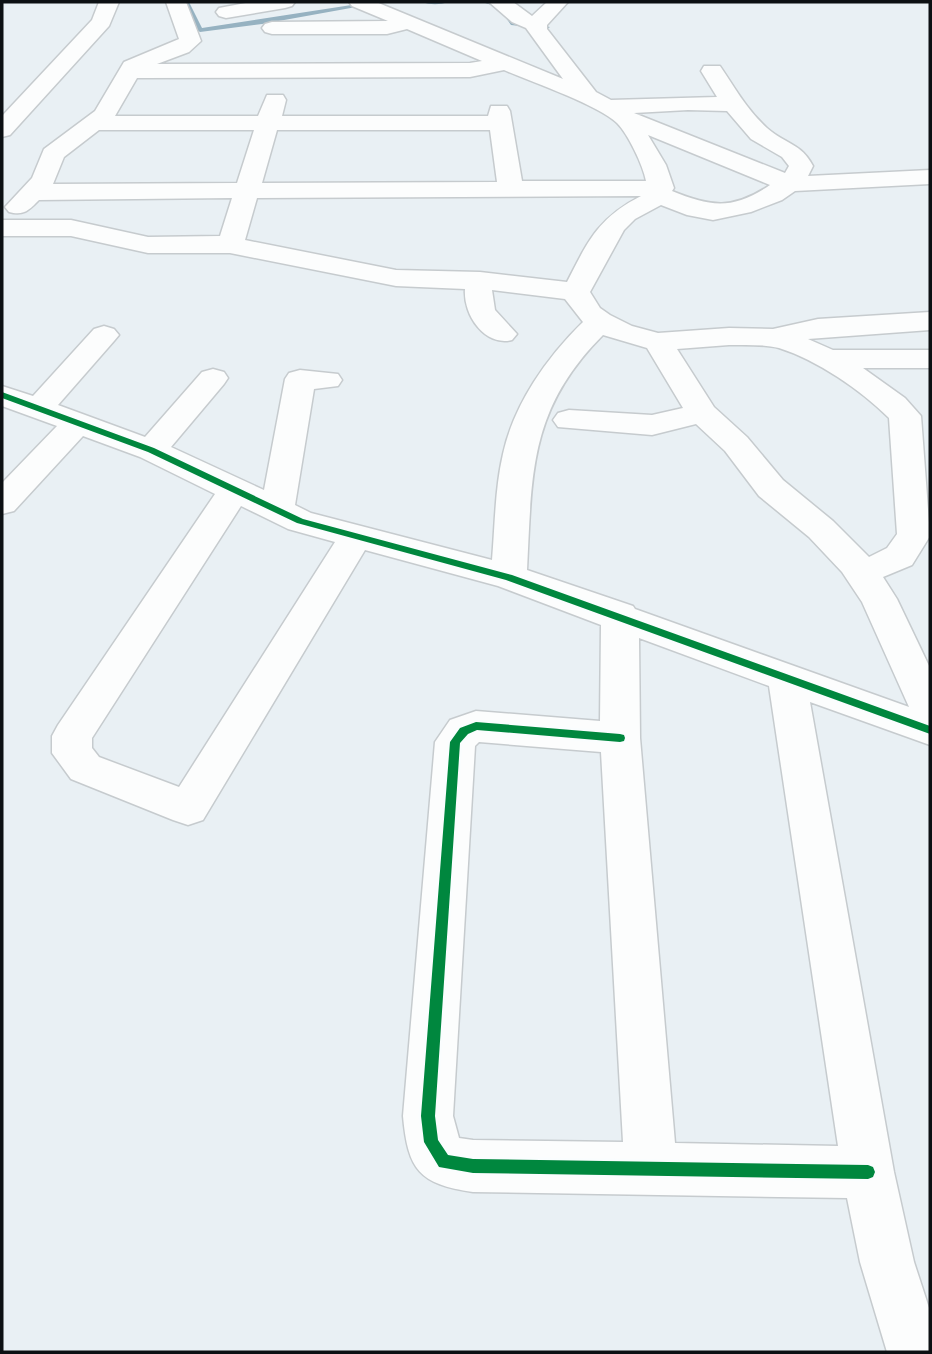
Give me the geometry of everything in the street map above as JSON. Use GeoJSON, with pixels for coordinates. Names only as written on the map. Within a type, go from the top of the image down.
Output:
{"type":"FeatureCollection","features":[{"type":"Feature","properties":{"kind":"street"},"geometry":{"type":"LineString","coordinates":[[2,130],[102,22],[109,2]]}},
{"type":"Feature","properties":{"kind":"street"},"geometry":{"type":"LineString","coordinates":[[2,226],[34,191],[48,171],[53,154],[95,123],[116,99],[129,71],[190,41],[176,2]]}},
{"type":"Feature","properties":{"kind":"street"},"geometry":{"type":"LineString","coordinates":[[226,12],[285,2]]}},
{"type":"Feature","properties":{"kind":"street"},"geometry":{"type":"LineString","coordinates":[[359,2],[789,184],[930,177]]}},
{"type":"Feature","properties":{"kind":"street"},"geometry":{"type":"LineString","coordinates":[[499,2],[508,6],[520,20],[536,24]]}},
{"type":"Feature","properties":{"kind":"street"},"geometry":{"type":"LineString","coordinates":[[536,24],[558,2]]}},
{"type":"Feature","properties":{"kind":"street"},"geometry":{"type":"LineString","coordinates":[[272,28],[387,28],[409,23]]}},
{"type":"Feature","properties":{"kind":"street"},"geometry":{"type":"LineString","coordinates":[[536,24],[537,30],[608,108],[656,173],[660,191]]}},
{"type":"Feature","properties":{"kind":"street"},"geometry":{"type":"LineString","coordinates":[[129,71],[470,70],[491,68],[503,63]]}},
{"type":"Feature","properties":{"kind":"street"},"geometry":{"type":"LineString","coordinates":[[230,245],[284,70]]}},
{"type":"Feature","properties":{"kind":"street"},"geometry":{"type":"LineString","coordinates":[[34,191],[660,191],[704,212],[770,197],[798,176],[801,166],[796,156],[786,147],[769,142],[732,104],[712,71]]}},
{"type":"Feature","properties":{"kind":"street"},"geometry":{"type":"LineString","coordinates":[[608,108],[688,103],[732,104]]}},
{"type":"Feature","properties":{"kind":"street"},"geometry":{"type":"LineString","coordinates":[[95,123],[268,124],[500,117],[511,189]]}},
{"type":"Feature","properties":{"kind":"street"},"geometry":{"type":"LineString","coordinates":[[15,151],[53,154]]}},
{"type":"Feature","properties":{"kind":"street"},"geometry":{"type":"LineString","coordinates":[[660,191],[649,204],[622,216],[602,243],[576,292],[580,303],[599,323],[658,342],[774,338],[818,328],[930,321]]}},
{"type":"Feature","properties":{"kind":"street"},"geometry":{"type":"LineString","coordinates":[[2,226],[71,228],[148,245],[230,245],[396,278],[480,281],[576,292]]}},
{"type":"Feature","properties":{"kind":"street"},"geometry":{"type":"LineString","coordinates":[[480,281],[476,301],[480,311],[502,334]]}},
{"type":"Feature","properties":{"kind":"street"},"geometry":{"type":"LineString","coordinates":[[509,577],[519,454],[531,419],[551,381],[582,339],[599,323]]}},
{"type":"Feature","properties":{"kind":"street"},"geometry":{"type":"LineString","coordinates":[[40,407],[104,335]]}},
{"type":"Feature","properties":{"kind":"street"},"geometry":{"type":"LineString","coordinates":[[774,338],[824,359],[894,404],[905,416],[914,534],[908,551],[893,562],[861,571]]}},
{"type":"Feature","properties":{"kind":"street"},"geometry":{"type":"LineString","coordinates":[[658,342],[702,413],[736,444],[771,488],[821,529],[861,571],[878,599],[930,709]]}},
{"type":"Feature","properties":{"kind":"street"},"geometry":{"type":"LineString","coordinates":[[824,359],[930,359]]}},
{"type":"Feature","properties":{"kind":"street"},"geometry":{"type":"LineString","coordinates":[[151,450],[213,378]]}},
{"type":"Feature","properties":{"kind":"street"},"geometry":{"type":"LineString","coordinates":[[277,512],[300,379],[327,380]]}},
{"type":"Feature","properties":{"kind":"street"},"geometry":{"type":"LineString","coordinates":[[2,395],[151,450],[277,512],[509,577],[620,615],[787,680],[930,730]]}},
{"type":"Feature","properties":{"kind":"street"},"geometry":{"type":"LineString","coordinates":[[569,420],[652,425],[702,413]]}},
{"type":"Feature","properties":{"kind":"street"},"geometry":{"type":"LineString","coordinates":[[2,503],[79,422]]}},
{"type":"Feature","properties":{"kind":"street"},"geometry":{"type":"LineString","coordinates":[[234,491],[72,736],[72,753],[85,768],[188,808],[356,536]]}},
{"type":"Feature","properties":{"kind":"street"},"geometry":{"type":"LineString","coordinates":[[620,615],[620,738],[652,1169]]}},
{"type":"Feature","properties":{"kind":"street"},"geometry":{"type":"LineString","coordinates":[[787,680],[868,1172],[887,1262],[915,1352]]}},
{"type":"Feature","properties":{"kind":"street"},"geometry":{"type":"LineString","coordinates":[[620,738],[476,726],[464,731],[455,742],[428,1116],[431,1142],[444,1162],[473,1166],[868,1172]]}},
{"type":"Feature","properties":{"kind":"waterway"},"geometry":{"type":"LineString","coordinates":[[186,2],[200,30],[381,2]]}},
{"type":"Feature","properties":{"kind":"waterway"},"geometry":{"type":"LineString","coordinates":[[426,2],[444,2]]}},
{"type":"Feature","properties":{"kind":"waterway"},"geometry":{"type":"LineString","coordinates":[[485,2],[500,6],[513,24],[547,27]]}},
{"type":"Feature","properties":{"kind":"cycle path"},"geometry":{"type":"LineString","coordinates":[[2,395],[151,450],[300,521],[509,577],[930,730]]}},
{"type":"Feature","properties":{"kind":"cycle path"},"geometry":{"type":"LineString","coordinates":[[620,738],[476,726],[464,731],[455,742],[428,1116],[431,1142],[444,1162],[473,1166],[868,1172]]}}]}
